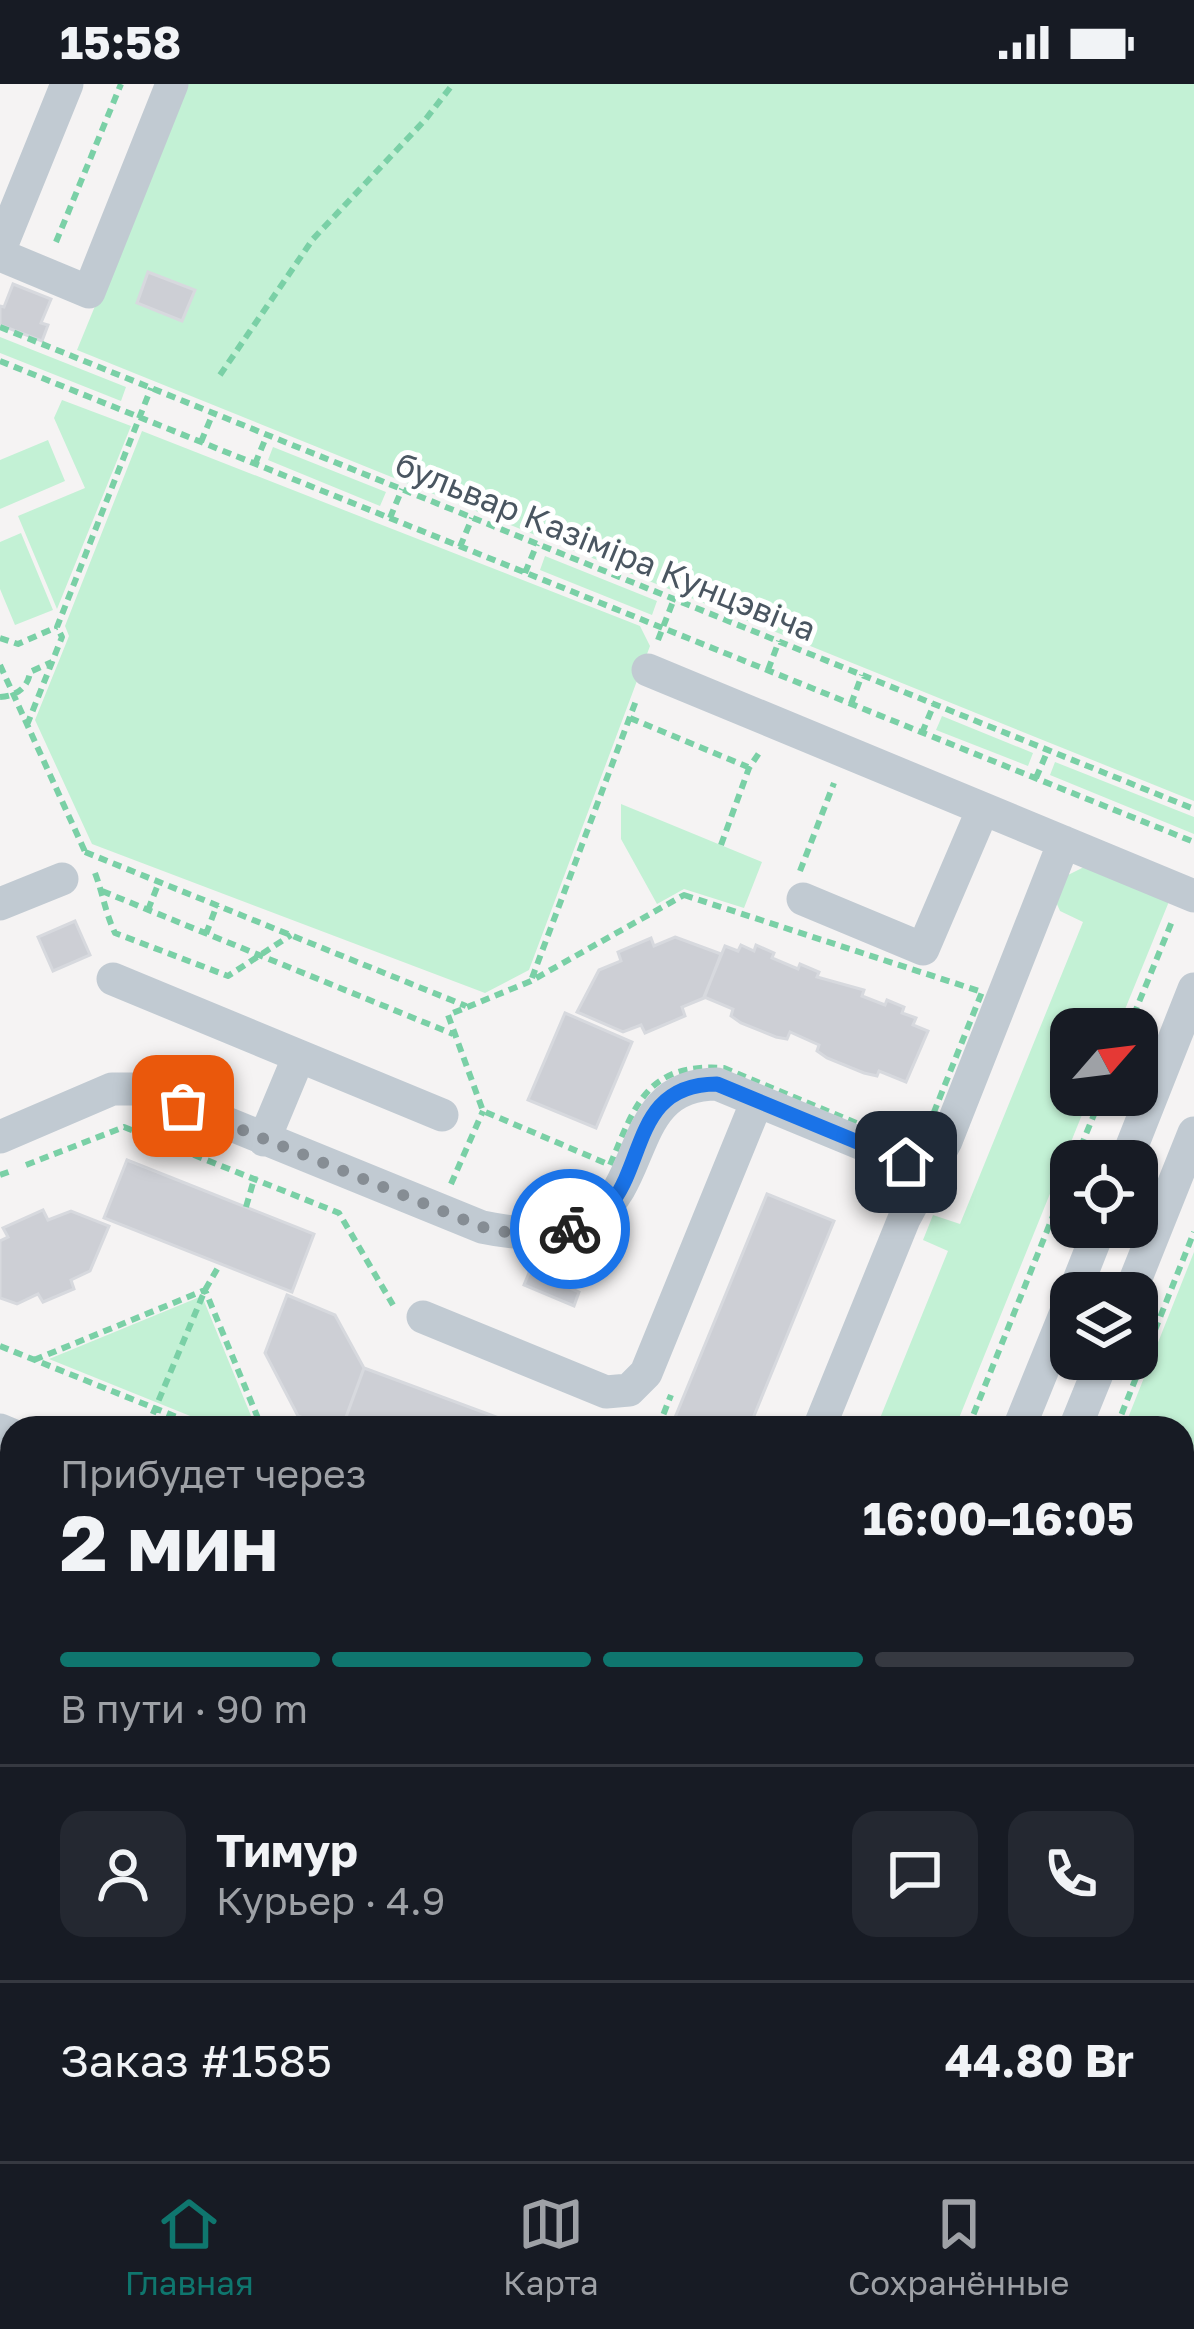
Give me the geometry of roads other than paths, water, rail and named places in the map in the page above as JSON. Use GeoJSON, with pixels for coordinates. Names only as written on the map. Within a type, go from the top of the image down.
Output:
{"type":"FeatureCollection","features":[{"type":"Feature","properties":{"kind":"street"},"geometry":{"type":"LineString","coordinates":[[68,84],[0,252],[89,292],[172,84]]}},
{"type":"Feature","properties":{"kind":"street"},"geometry":{"type":"LineString","coordinates":[[648,670],[1189,894]]}},
{"type":"Feature","properties":{"kind":"street"},"geometry":{"type":"LineString","coordinates":[[801,888],[922,949],[983,809]]}},
{"type":"Feature","properties":{"kind":"street"},"geometry":{"type":"LineString","coordinates":[[824,1416],[904,1219],[946,1141],[1064,842]]}},
{"type":"Feature","properties":{"kind":"street"},"geometry":{"type":"LineString","coordinates":[[0,904],[62,879]]}},
{"type":"Feature","properties":{"kind":"street"},"geometry":{"type":"LineString","coordinates":[[113,979],[442,1115]]}},
{"type":"Feature","properties":{"kind":"street"},"geometry":{"type":"LineString","coordinates":[[1134,1140],[1194,989]]}},
{"type":"Feature","properties":{"kind":"street"},"geometry":{"type":"LineString","coordinates":[[264,1140],[299,1056]]}},
{"type":"Feature","properties":{"kind":"street"},"geometry":{"type":"LineString","coordinates":[[0,1137],[112,1089],[143,1089],[482,1227],[519,1235],[579,1226],[602,1213],[620,1192],[660,1104],[675,1090],[717,1084],[929,1172]]}},
{"type":"Feature","properties":{"kind":"street"},"geometry":{"type":"LineString","coordinates":[[410,1314],[606,1392],[629,1390],[646,1373],[758,1101]]}},
{"type":"Feature","properties":{"kind":"street"},"geometry":{"type":"LineString","coordinates":[[1139,1272],[1194,1133]]}},
{"type":"Feature","properties":{"kind":"street"},"geometry":{"type":"LineString","coordinates":[[1082,1272],[1092,1248]]}},
{"type":"Feature","properties":{"kind":"street"},"geometry":{"type":"LineString","coordinates":[[1087,1261],[1106,1272]]}},
{"type":"Feature","properties":{"kind":"street"},"geometry":{"type":"LineString","coordinates":[[1023,1416],[1050,1350]]}},
{"type":"Feature","properties":{"kind":"street"},"geometry":{"type":"LineString","coordinates":[[1080,1416],[1094,1380]]}}]}
